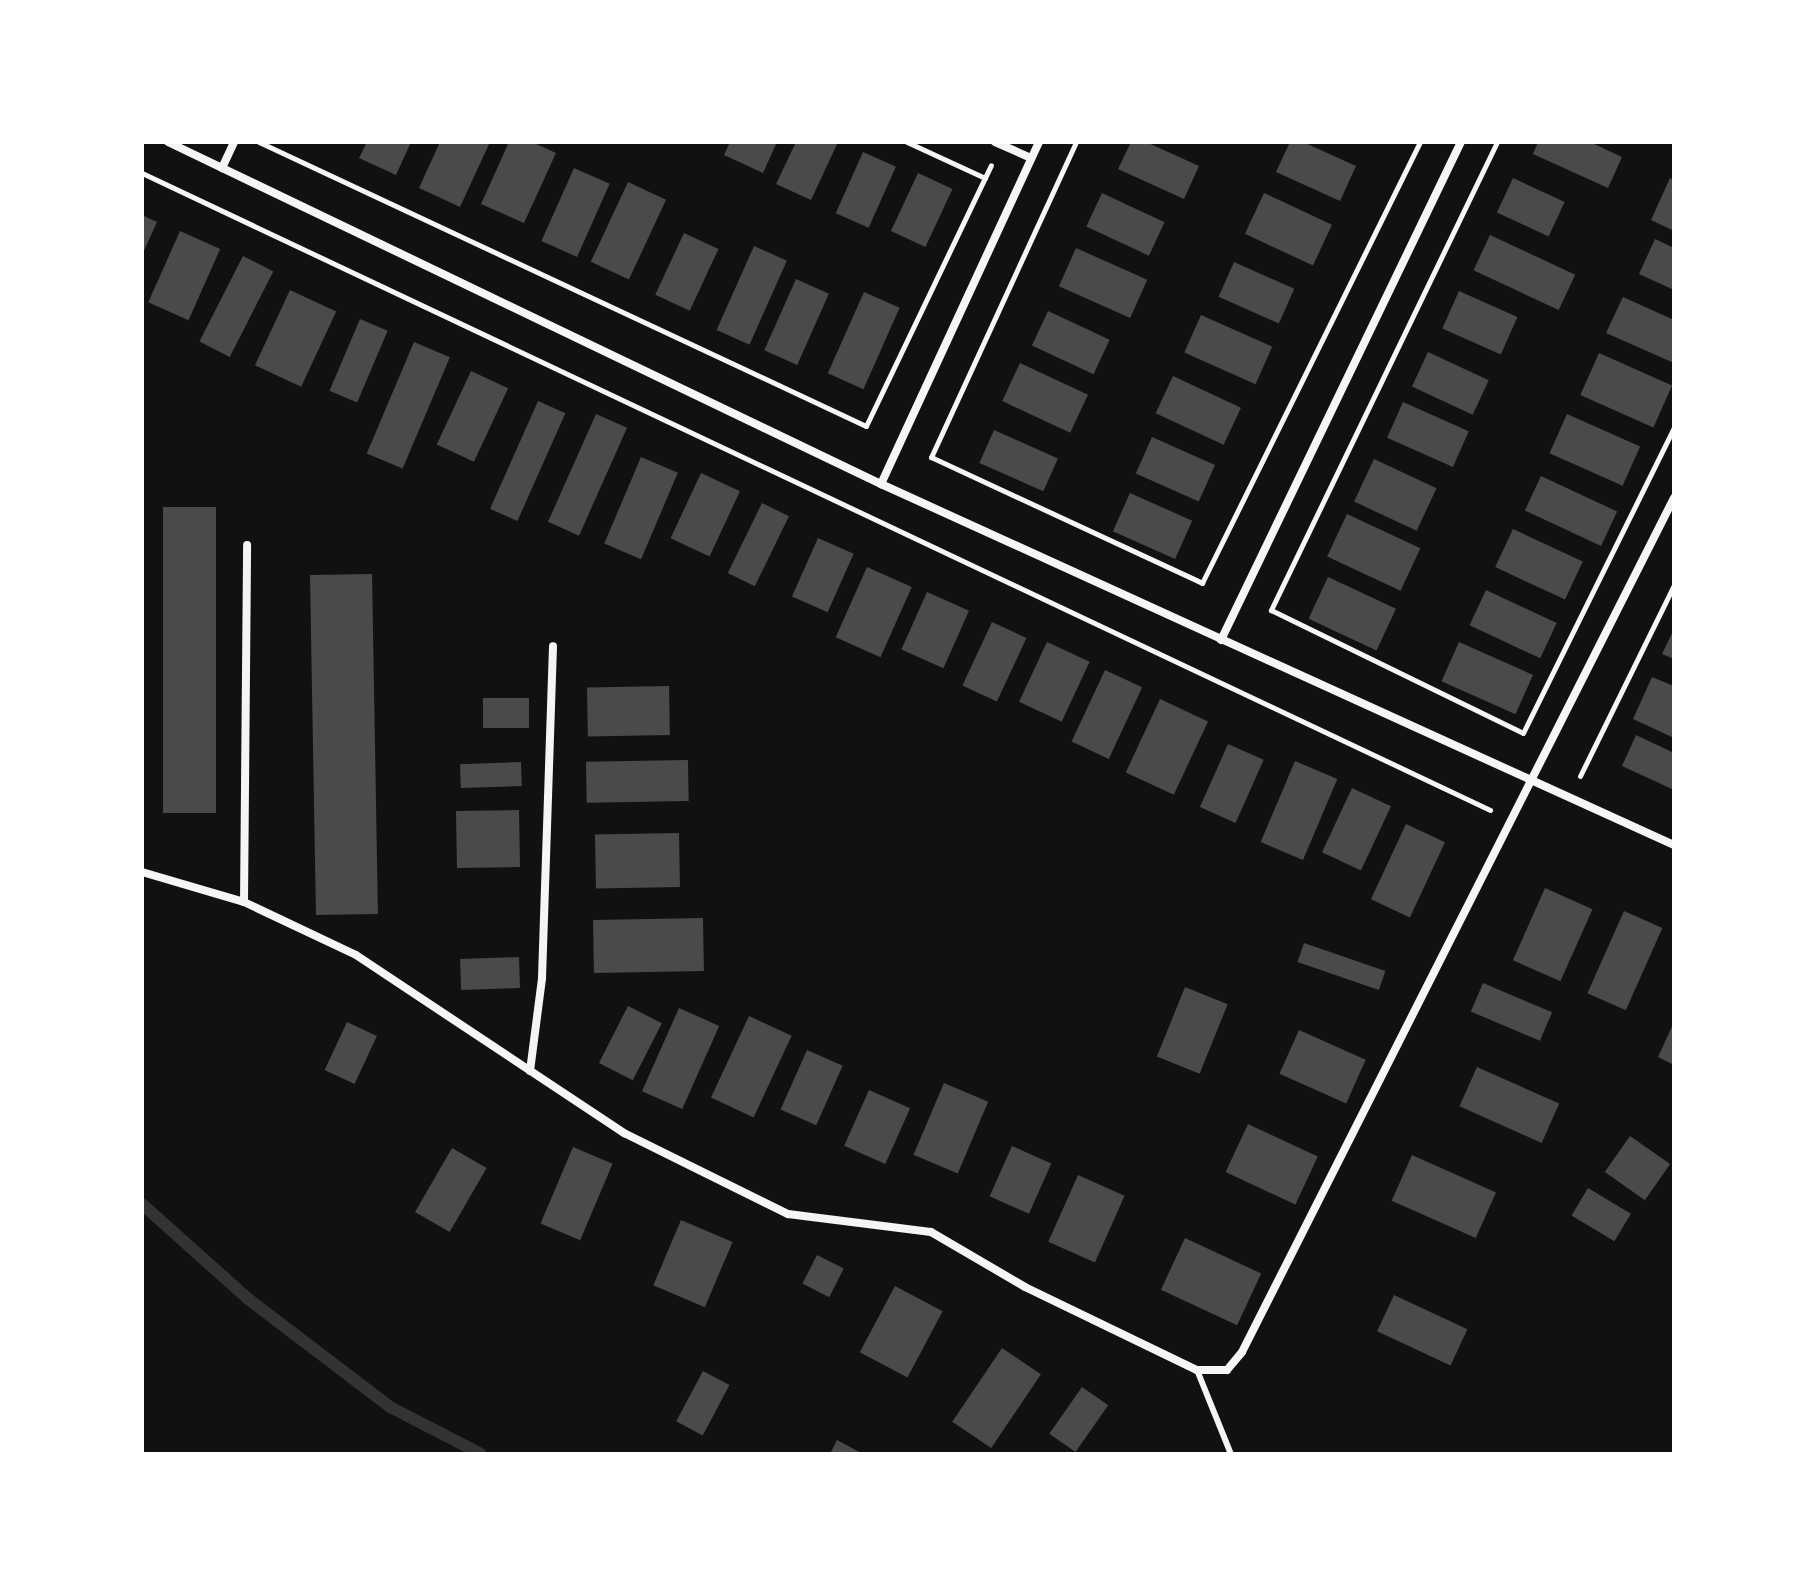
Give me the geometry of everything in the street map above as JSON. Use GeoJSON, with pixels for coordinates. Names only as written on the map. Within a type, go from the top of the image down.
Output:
{"type":"FeatureCollection","features":[{"type":"Feature","properties":{"kind":"street"},"geometry":{"type":"LineString","coordinates":[[168,142],[881,484],[1674,845]]}},
{"type":"Feature","properties":{"kind":"street"},"geometry":{"type":"LineString","coordinates":[[222,168],[234,142]]}},
{"type":"Feature","properties":{"kind":"street"},"geometry":{"type":"LineString","coordinates":[[881,484],[1039,142]]}},
{"type":"Feature","properties":{"kind":"street"},"geometry":{"type":"LineString","coordinates":[[1221,640],[1461,142]]}},
{"type":"Feature","properties":{"kind":"street"},"geometry":{"type":"LineString","coordinates":[[998,143],[1031,158]]}},
{"type":"Feature","properties":{"kind":"street"},"geometry":{"type":"LineString","coordinates":[[142,872],[244,902],[356,955],[624,1133],[788,1214],[931,1232],[1025,1287],[1197,1370],[1227,1370],[1242,1352],[1534,783],[1674,498]]}},
{"type":"Feature","properties":{"kind":"street"},"geometry":{"type":"LineString","coordinates":[[244,902],[247,545]]}},
{"type":"Feature","properties":{"kind":"street"},"geometry":{"type":"LineString","coordinates":[[530,1071],[542,978],[553,646]]}},
{"type":"Feature","properties":{"kind":"lane"},"geometry":{"type":"LineString","coordinates":[[1197,1370],[1231,1454]]}},
{"type":"Feature","properties":{"kind":"path"},"geometry":{"type":"LineString","coordinates":[[259,142],[866,426],[985,178],[998,143]]}},
{"type":"Feature","properties":{"kind":"path"},"geometry":{"type":"LineString","coordinates":[[907,142],[985,178]]}},
{"type":"Feature","properties":{"kind":"path"},"geometry":{"type":"LineString","coordinates":[[1076,142],[931,457],[1202,583],[1420,142]]}},
{"type":"Feature","properties":{"kind":"path"},"geometry":{"type":"LineString","coordinates":[[1497,142],[1271,610],[1523,733],[1674,428]]}},
{"type":"Feature","properties":{"kind":"path"},"geometry":{"type":"LineString","coordinates":[[142,173],[1514,821]]}},
{"type":"Feature","properties":{"kind":"path"},"geometry":{"type":"LineString","coordinates":[[1570,799],[1674,585]]}},
{"type":"Feature","properties":{"kind":"building"},"geometry":{"type":"Polygon","coordinates":[[[367,142],[411,142],[396,175],[359,158],[367,142]]]}},
{"type":"Feature","properties":{"kind":"building"},"geometry":{"type":"Polygon","coordinates":[[[440,142],[490,142],[460,207],[419,188],[440,142]]]}},
{"type":"Feature","properties":{"kind":"building"},"geometry":{"type":"Polygon","coordinates":[[[509,142],[532,142],[556,153],[524,223],[481,204],[509,142]]]}},
{"type":"Feature","properties":{"kind":"building"},"geometry":{"type":"Polygon","coordinates":[[[730,142],[777,142],[763,173],[724,155],[730,142]]]}},
{"type":"Feature","properties":{"kind":"building"},"geometry":{"type":"Polygon","coordinates":[[[796,142],[838,142],[811,200],[776,184],[796,142]]]}},
{"type":"Feature","properties":{"kind":"building"},"geometry":{"type":"Polygon","coordinates":[[[1131,142],[1146,142],[1199,166],[1184,199],[1118,169],[1131,142]]]}},
{"type":"Feature","properties":{"kind":"building"},"geometry":{"type":"Polygon","coordinates":[[[1290,142],[1303,142],[1356,166],[1340,201],[1276,172],[1290,142]]]}},
{"type":"Feature","properties":{"kind":"building"},"geometry":{"type":"Polygon","coordinates":[[[1538,142],[1590,142],[1622,157],[1608,188],[1533,154],[1538,142]]]}},
{"type":"Feature","properties":{"kind":"building"},"geometry":{"type":"Polygon","coordinates":[[[863,152],[896,167],[869,228],[836,213],[863,152]]]}},
{"type":"Feature","properties":{"kind":"building"},"geometry":{"type":"Polygon","coordinates":[[[574,168],[610,184],[577,257],[541,241],[574,168]]]}},
{"type":"Feature","properties":{"kind":"building"},"geometry":{"type":"Polygon","coordinates":[[[918,173],[952,189],[925,247],[891,231],[918,173]]]}},
{"type":"Feature","properties":{"kind":"building"},"geometry":{"type":"Polygon","coordinates":[[[1513,178],[1565,202],[1549,237],[1497,212],[1513,178]]]}},
{"type":"Feature","properties":{"kind":"building"},"geometry":{"type":"Polygon","coordinates":[[[1670,178],[1674,180],[1674,231],[1651,220],[1670,178]]]}},
{"type":"Feature","properties":{"kind":"building"},"geometry":{"type":"Polygon","coordinates":[[[628,182],[666,200],[629,280],[591,262],[628,182]]]}},
{"type":"Feature","properties":{"kind":"building"},"geometry":{"type":"Polygon","coordinates":[[[1102,193],[1165,222],[1149,256],[1086,227],[1102,193]]]}},
{"type":"Feature","properties":{"kind":"building"},"geometry":{"type":"Polygon","coordinates":[[[1264,193],[1332,225],[1313,265],[1245,234],[1264,193]]]}},
{"type":"Feature","properties":{"kind":"building"},"geometry":{"type":"Polygon","coordinates":[[[142,215],[157,222],[142,255],[142,215]]]}},
{"type":"Feature","properties":{"kind":"building"},"geometry":{"type":"Polygon","coordinates":[[[180,231],[220,249],[188,320],[148,302],[180,231]]]}},
{"type":"Feature","properties":{"kind":"building"},"geometry":{"type":"Polygon","coordinates":[[[684,233],[718,249],[690,311],[655,295],[684,233]]]}},
{"type":"Feature","properties":{"kind":"building"},"geometry":{"type":"Polygon","coordinates":[[[1490,235],[1575,275],[1559,310],[1474,270],[1490,235]]]}},
{"type":"Feature","properties":{"kind":"building"},"geometry":{"type":"Polygon","coordinates":[[[1655,239],[1674,248],[1674,290],[1639,274],[1655,239]]]}},
{"type":"Feature","properties":{"kind":"building"},"geometry":{"type":"Polygon","coordinates":[[[754,246],[787,261],[749,345],[717,330],[754,246]]]}},
{"type":"Feature","properties":{"kind":"building"},"geometry":{"type":"Polygon","coordinates":[[[1076,248],[1147,280],[1130,318],[1059,286],[1076,248]]]}},
{"type":"Feature","properties":{"kind":"building"},"geometry":{"type":"Polygon","coordinates":[[[243,256],[273,271],[230,357],[199,342],[243,256]]]}},
{"type":"Feature","properties":{"kind":"building"},"geometry":{"type":"Polygon","coordinates":[[[1234,262],[1294,289],[1279,324],[1219,297],[1234,262]]]}},
{"type":"Feature","properties":{"kind":"building"},"geometry":{"type":"Polygon","coordinates":[[[796,279],[829,294],[797,365],[764,350],[796,279]]]}},
{"type":"Feature","properties":{"kind":"building"},"geometry":{"type":"Polygon","coordinates":[[[290,290],[336,312],[301,387],[255,365],[290,290]]]}},
{"type":"Feature","properties":{"kind":"building"},"geometry":{"type":"Polygon","coordinates":[[[1459,291],[1517,317],[1501,354],[1442,328],[1459,291]]]}},
{"type":"Feature","properties":{"kind":"building"},"geometry":{"type":"Polygon","coordinates":[[[864,292],[900,308],[863,389],[828,373],[864,292]]]}},
{"type":"Feature","properties":{"kind":"building"},"geometry":{"type":"Polygon","coordinates":[[[1623,297],[1674,320],[1674,363],[1606,333],[1623,297]]]}},
{"type":"Feature","properties":{"kind":"building"},"geometry":{"type":"Polygon","coordinates":[[[1048,311],[1110,340],[1094,374],[1032,345],[1048,311]]]}},
{"type":"Feature","properties":{"kind":"building"},"geometry":{"type":"Polygon","coordinates":[[[1201,315],[1272,347],[1256,384],[1184,352],[1201,315]]]}},
{"type":"Feature","properties":{"kind":"building"},"geometry":{"type":"Polygon","coordinates":[[[360,319],[388,331],[357,403],[330,391],[360,319]]]}},
{"type":"Feature","properties":{"kind":"building"},"geometry":{"type":"Polygon","coordinates":[[[414,342],[450,357],[403,469],[367,453],[414,342]]]}},
{"type":"Feature","properties":{"kind":"building"},"geometry":{"type":"Polygon","coordinates":[[[1428,352],[1489,380],[1473,415],[1412,386],[1428,352]]]}},
{"type":"Feature","properties":{"kind":"building"},"geometry":{"type":"Polygon","coordinates":[[[1599,353],[1672,386],[1653,428],[1580,395],[1599,353]]]}},
{"type":"Feature","properties":{"kind":"building"},"geometry":{"type":"Polygon","coordinates":[[[1020,363],[1088,395],[1070,433],[1002,401],[1020,363]]]}},
{"type":"Feature","properties":{"kind":"building"},"geometry":{"type":"Polygon","coordinates":[[[471,371],[508,388],[474,462],[437,444],[471,371]]]}},
{"type":"Feature","properties":{"kind":"building"},"geometry":{"type":"Polygon","coordinates":[[[1173,376],[1241,408],[1224,445],[1156,413],[1173,376]]]}},
{"type":"Feature","properties":{"kind":"building"},"geometry":{"type":"Polygon","coordinates":[[[538,401],[565,413],[517,521],[490,509],[538,401]]]}},
{"type":"Feature","properties":{"kind":"building"},"geometry":{"type":"Polygon","coordinates":[[[1403,402],[1469,431],[1453,467],[1387,438],[1403,402]]]}},
{"type":"Feature","properties":{"kind":"building"},"geometry":{"type":"Polygon","coordinates":[[[596,414],[627,428],[579,536],[548,522],[596,414]]]}},
{"type":"Feature","properties":{"kind":"building"},"geometry":{"type":"Polygon","coordinates":[[[1567,414],[1640,447],[1623,486],[1550,453],[1567,414]]]}},
{"type":"Feature","properties":{"kind":"building"},"geometry":{"type":"Polygon","coordinates":[[[994,430],[1058,458],[1043,491],[979,463],[994,430]]]}},
{"type":"Feature","properties":{"kind":"building"},"geometry":{"type":"Polygon","coordinates":[[[1152,437],[1215,465],[1199,502],[1136,474],[1152,437]]]}},
{"type":"Feature","properties":{"kind":"building"},"geometry":{"type":"Polygon","coordinates":[[[641,457],[678,473],[641,559],[604,544],[641,457]]]}},
{"type":"Feature","properties":{"kind":"building"},"geometry":{"type":"Polygon","coordinates":[[[1374,459],[1437,488],[1417,531],[1354,502],[1374,459]]]}},
{"type":"Feature","properties":{"kind":"building"},"geometry":{"type":"Polygon","coordinates":[[[701,473],[740,491],[710,556],[671,538],[701,473]]]}},
{"type":"Feature","properties":{"kind":"building"},"geometry":{"type":"Polygon","coordinates":[[[1541,476],[1617,511],[1601,546],[1525,510],[1541,476]]]}},
{"type":"Feature","properties":{"kind":"building"},"geometry":{"type":"Polygon","coordinates":[[[1130,493],[1192,521],[1175,559],[1113,531],[1130,493]]]}},
{"type":"Feature","properties":{"kind":"building"},"geometry":{"type":"Polygon","coordinates":[[[762,503],[789,516],[755,586],[728,573],[762,503]]]}},
{"type":"Feature","properties":{"kind":"building"},"geometry":{"type":"Polygon","coordinates":[[[163,507],[216,507],[216,813],[163,813],[163,507]]]}},
{"type":"Feature","properties":{"kind":"building"},"geometry":{"type":"Polygon","coordinates":[[[1347,514],[1420,548],[1401,591],[1327,557],[1347,514]]]}},
{"type":"Feature","properties":{"kind":"building"},"geometry":{"type":"Polygon","coordinates":[[[1513,529],[1583,562],[1565,600],[1495,567],[1513,529]]]}},
{"type":"Feature","properties":{"kind":"building"},"geometry":{"type":"Polygon","coordinates":[[[818,538],[854,554],[828,612],[792,596],[818,538]]]}},
{"type":"Feature","properties":{"kind":"building"},"geometry":{"type":"Polygon","coordinates":[[[867,567],[912,587],[880,657],[836,637],[867,567]]]}},
{"type":"Feature","properties":{"kind":"building"},"geometry":{"type":"Polygon","coordinates":[[[372,574],[378,914],[316,915],[310,575],[372,574]]]}},
{"type":"Feature","properties":{"kind":"building"},"geometry":{"type":"Polygon","coordinates":[[[1328,577],[1396,609],[1377,650],[1309,619],[1328,577]]]}},
{"type":"Feature","properties":{"kind":"building"},"geometry":{"type":"Polygon","coordinates":[[[1486,590],[1557,623],[1540,658],[1470,625],[1486,590]]]}},
{"type":"Feature","properties":{"kind":"building"},"geometry":{"type":"Polygon","coordinates":[[[927,592],[969,611],[943,668],[901,650],[927,592]]]}},
{"type":"Feature","properties":{"kind":"building"},"geometry":{"type":"Polygon","coordinates":[[[992,622],[1026,638],[997,702],[962,685],[992,622]]]}},
{"type":"Feature","properties":{"kind":"building"},"geometry":{"type":"Polygon","coordinates":[[[1674,629],[1674,659],[1662,654],[1674,629]]]}},
{"type":"Feature","properties":{"kind":"building"},"geometry":{"type":"Polygon","coordinates":[[[1047,642],[1090,662],[1062,722],[1019,702],[1047,642]]]}},
{"type":"Feature","properties":{"kind":"building"},"geometry":{"type":"Polygon","coordinates":[[[1459,642],[1533,675],[1516,714],[1442,681],[1459,642]]]}},
{"type":"Feature","properties":{"kind":"building"},"geometry":{"type":"Polygon","coordinates":[[[1105,670],[1142,687],[1109,759],[1072,742],[1105,670]]]}},
{"type":"Feature","properties":{"kind":"building"},"geometry":{"type":"Polygon","coordinates":[[[1652,677],[1674,686],[1674,738],[1633,719],[1652,677]]]}},
{"type":"Feature","properties":{"kind":"building"},"geometry":{"type":"Polygon","coordinates":[[[669,686],[670,735],[588,736],[587,687],[669,686]]]}},
{"type":"Feature","properties":{"kind":"building"},"geometry":{"type":"Polygon","coordinates":[[[483,698],[529,698],[529,728],[483,728],[483,698]]]}},
{"type":"Feature","properties":{"kind":"building"},"geometry":{"type":"Polygon","coordinates":[[[1160,699],[1208,721],[1174,795],[1126,772],[1160,699]]]}},
{"type":"Feature","properties":{"kind":"building"},"geometry":{"type":"Polygon","coordinates":[[[1636,735],[1674,753],[1674,790],[1622,766],[1636,735]]]}},
{"type":"Feature","properties":{"kind":"building"},"geometry":{"type":"Polygon","coordinates":[[[1228,744],[1264,760],[1236,823],[1200,807],[1228,744]]]}},
{"type":"Feature","properties":{"kind":"building"},"geometry":{"type":"Polygon","coordinates":[[[688,760],[689,801],[587,803],[586,762],[688,760]]]}},
{"type":"Feature","properties":{"kind":"building"},"geometry":{"type":"Polygon","coordinates":[[[1295,761],[1337,779],[1303,860],[1261,842],[1295,761]]]}},
{"type":"Feature","properties":{"kind":"building"},"geometry":{"type":"Polygon","coordinates":[[[521,762],[522,786],[461,788],[460,764],[521,762]]]}},
{"type":"Feature","properties":{"kind":"building"},"geometry":{"type":"Polygon","coordinates":[[[1352,788],[1391,806],[1361,871],[1322,852],[1352,788]]]}},
{"type":"Feature","properties":{"kind":"building"},"geometry":{"type":"Polygon","coordinates":[[[519,810],[520,867],[457,868],[456,811],[519,810]]]}},
{"type":"Feature","properties":{"kind":"building"},"geometry":{"type":"Polygon","coordinates":[[[1406,824],[1445,842],[1410,917],[1371,899],[1406,824]]]}},
{"type":"Feature","properties":{"kind":"building"},"geometry":{"type":"Polygon","coordinates":[[[679,833],[680,887],[596,888],[595,834],[679,833]]]}},
{"type":"Feature","properties":{"kind":"building"},"geometry":{"type":"Polygon","coordinates":[[[1545,888],[1593,909],[1560,981],[1513,960],[1545,888]]]}},
{"type":"Feature","properties":{"kind":"building"},"geometry":{"type":"Polygon","coordinates":[[[1624,911],[1662,928],[1626,1010],[1587,993],[1624,911]]]}},
{"type":"Feature","properties":{"kind":"building"},"geometry":{"type":"Polygon","coordinates":[[[703,918],[704,971],[594,973],[593,920],[703,918]]]}},
{"type":"Feature","properties":{"kind":"building"},"geometry":{"type":"Polygon","coordinates":[[[1304,943],[1385,971],[1379,990],[1297,962],[1304,943]]]}},
{"type":"Feature","properties":{"kind":"building"},"geometry":{"type":"Polygon","coordinates":[[[519,957],[520,988],[461,990],[460,959],[519,957]]]}},
{"type":"Feature","properties":{"kind":"building"},"geometry":{"type":"Polygon","coordinates":[[[1483,983],[1552,1012],[1540,1041],[1471,1012],[1483,983]]]}},
{"type":"Feature","properties":{"kind":"building"},"geometry":{"type":"Polygon","coordinates":[[[1185,987],[1228,1004],[1200,1074],[1157,1057],[1185,987]]]}},
{"type":"Feature","properties":{"kind":"building"},"geometry":{"type":"Polygon","coordinates":[[[628,1006],[662,1023],[633,1080],[599,1063],[628,1006]]]}},
{"type":"Feature","properties":{"kind":"building"},"geometry":{"type":"Polygon","coordinates":[[[679,1008],[719,1026],[682,1109],[642,1091],[679,1008]]]}},
{"type":"Feature","properties":{"kind":"building"},"geometry":{"type":"Polygon","coordinates":[[[749,1016],[792,1036],[754,1117],[711,1098],[749,1016]]]}},
{"type":"Feature","properties":{"kind":"building"},"geometry":{"type":"Polygon","coordinates":[[[347,1022],[377,1036],[355,1084],[325,1070],[347,1022]]]}},
{"type":"Feature","properties":{"kind":"building"},"geometry":{"type":"Polygon","coordinates":[[[1674,1022],[1674,1065],[1658,1057],[1674,1022]]]}},
{"type":"Feature","properties":{"kind":"building"},"geometry":{"type":"Polygon","coordinates":[[[1299,1030],[1366,1060],[1346,1104],[1279,1074],[1299,1030]]]}},
{"type":"Feature","properties":{"kind":"building"},"geometry":{"type":"Polygon","coordinates":[[[807,1050],[843,1066],[816,1125],[781,1109],[807,1050]]]}},
{"type":"Feature","properties":{"kind":"building"},"geometry":{"type":"Polygon","coordinates":[[[1477,1067],[1559,1104],[1542,1143],[1460,1106],[1477,1067]]]}},
{"type":"Feature","properties":{"kind":"building"},"geometry":{"type":"Polygon","coordinates":[[[944,1083],[988,1102],[958,1174],[914,1155],[944,1083]]]}},
{"type":"Feature","properties":{"kind":"building"},"geometry":{"type":"Polygon","coordinates":[[[869,1090],[910,1108],[885,1164],[844,1146],[869,1090]]]}},
{"type":"Feature","properties":{"kind":"building"},"geometry":{"type":"Polygon","coordinates":[[[1248,1124],[1318,1157],[1295,1205],[1226,1172],[1248,1124]]]}},
{"type":"Feature","properties":{"kind":"building"},"geometry":{"type":"Polygon","coordinates":[[[1630,1136],[1670,1164],[1645,1200],[1605,1172],[1630,1136]]]}},
{"type":"Feature","properties":{"kind":"building"},"geometry":{"type":"Polygon","coordinates":[[[1012,1146],[1051,1163],[1029,1214],[990,1196],[1012,1146]]]}},
{"type":"Feature","properties":{"kind":"building"},"geometry":{"type":"Polygon","coordinates":[[[573,1147],[613,1164],[580,1240],[541,1223],[573,1147]]]}},
{"type":"Feature","properties":{"kind":"building"},"geometry":{"type":"Polygon","coordinates":[[[452,1148],[487,1168],[450,1232],[415,1212],[452,1148]]]}},
{"type":"Feature","properties":{"kind":"building"},"geometry":{"type":"Polygon","coordinates":[[[1412,1155],[1496,1192],[1476,1238],[1392,1201],[1412,1155]]]}},
{"type":"Feature","properties":{"kind":"building"},"geometry":{"type":"Polygon","coordinates":[[[1078,1175],[1125,1196],[1095,1262],[1048,1242],[1078,1175]]]}},
{"type":"Feature","properties":{"kind":"building"},"geometry":{"type":"Polygon","coordinates":[[[1588,1188],[1631,1214],[1614,1241],[1572,1215],[1588,1188]]]}},
{"type":"Feature","properties":{"kind":"building"},"geometry":{"type":"Polygon","coordinates":[[[681,1220],[733,1242],[705,1307],[653,1285],[681,1220]]]}},
{"type":"Feature","properties":{"kind":"building"},"geometry":{"type":"Polygon","coordinates":[[[1185,1238],[1261,1273],[1237,1325],[1161,1290],[1185,1238]]]}},
{"type":"Feature","properties":{"kind":"building"},"geometry":{"type":"Polygon","coordinates":[[[817,1255],[844,1269],[829,1297],[802,1284],[817,1255]]]}},
{"type":"Feature","properties":{"kind":"building"},"geometry":{"type":"Polygon","coordinates":[[[895,1286],[943,1311],[907,1378],[860,1352],[895,1286]]]}},
{"type":"Feature","properties":{"kind":"building"},"geometry":{"type":"Polygon","coordinates":[[[1394,1295],[1467,1329],[1451,1365],[1377,1331],[1394,1295]]]}},
{"type":"Feature","properties":{"kind":"building"},"geometry":{"type":"Polygon","coordinates":[[[1002,1348],[1041,1374],[991,1448],[952,1422],[1002,1348]]]}},
{"type":"Feature","properties":{"kind":"building"},"geometry":{"type":"Polygon","coordinates":[[[703,1371],[729,1385],[703,1435],[676,1421],[703,1371]]]}},
{"type":"Feature","properties":{"kind":"building"},"geometry":{"type":"Polygon","coordinates":[[[1082,1387],[1108,1405],[1076,1452],[1049,1434],[1082,1387]]]}},
{"type":"Feature","properties":{"kind":"building"},"geometry":{"type":"Polygon","coordinates":[[[837,1440],[863,1454],[830,1454],[837,1440]]]}},
{"type":"Feature","properties":{"kind":"waterway"},"geometry":{"type":"LineString","coordinates":[[142,1204],[247,1298],[390,1407],[481,1454]]}}]}
